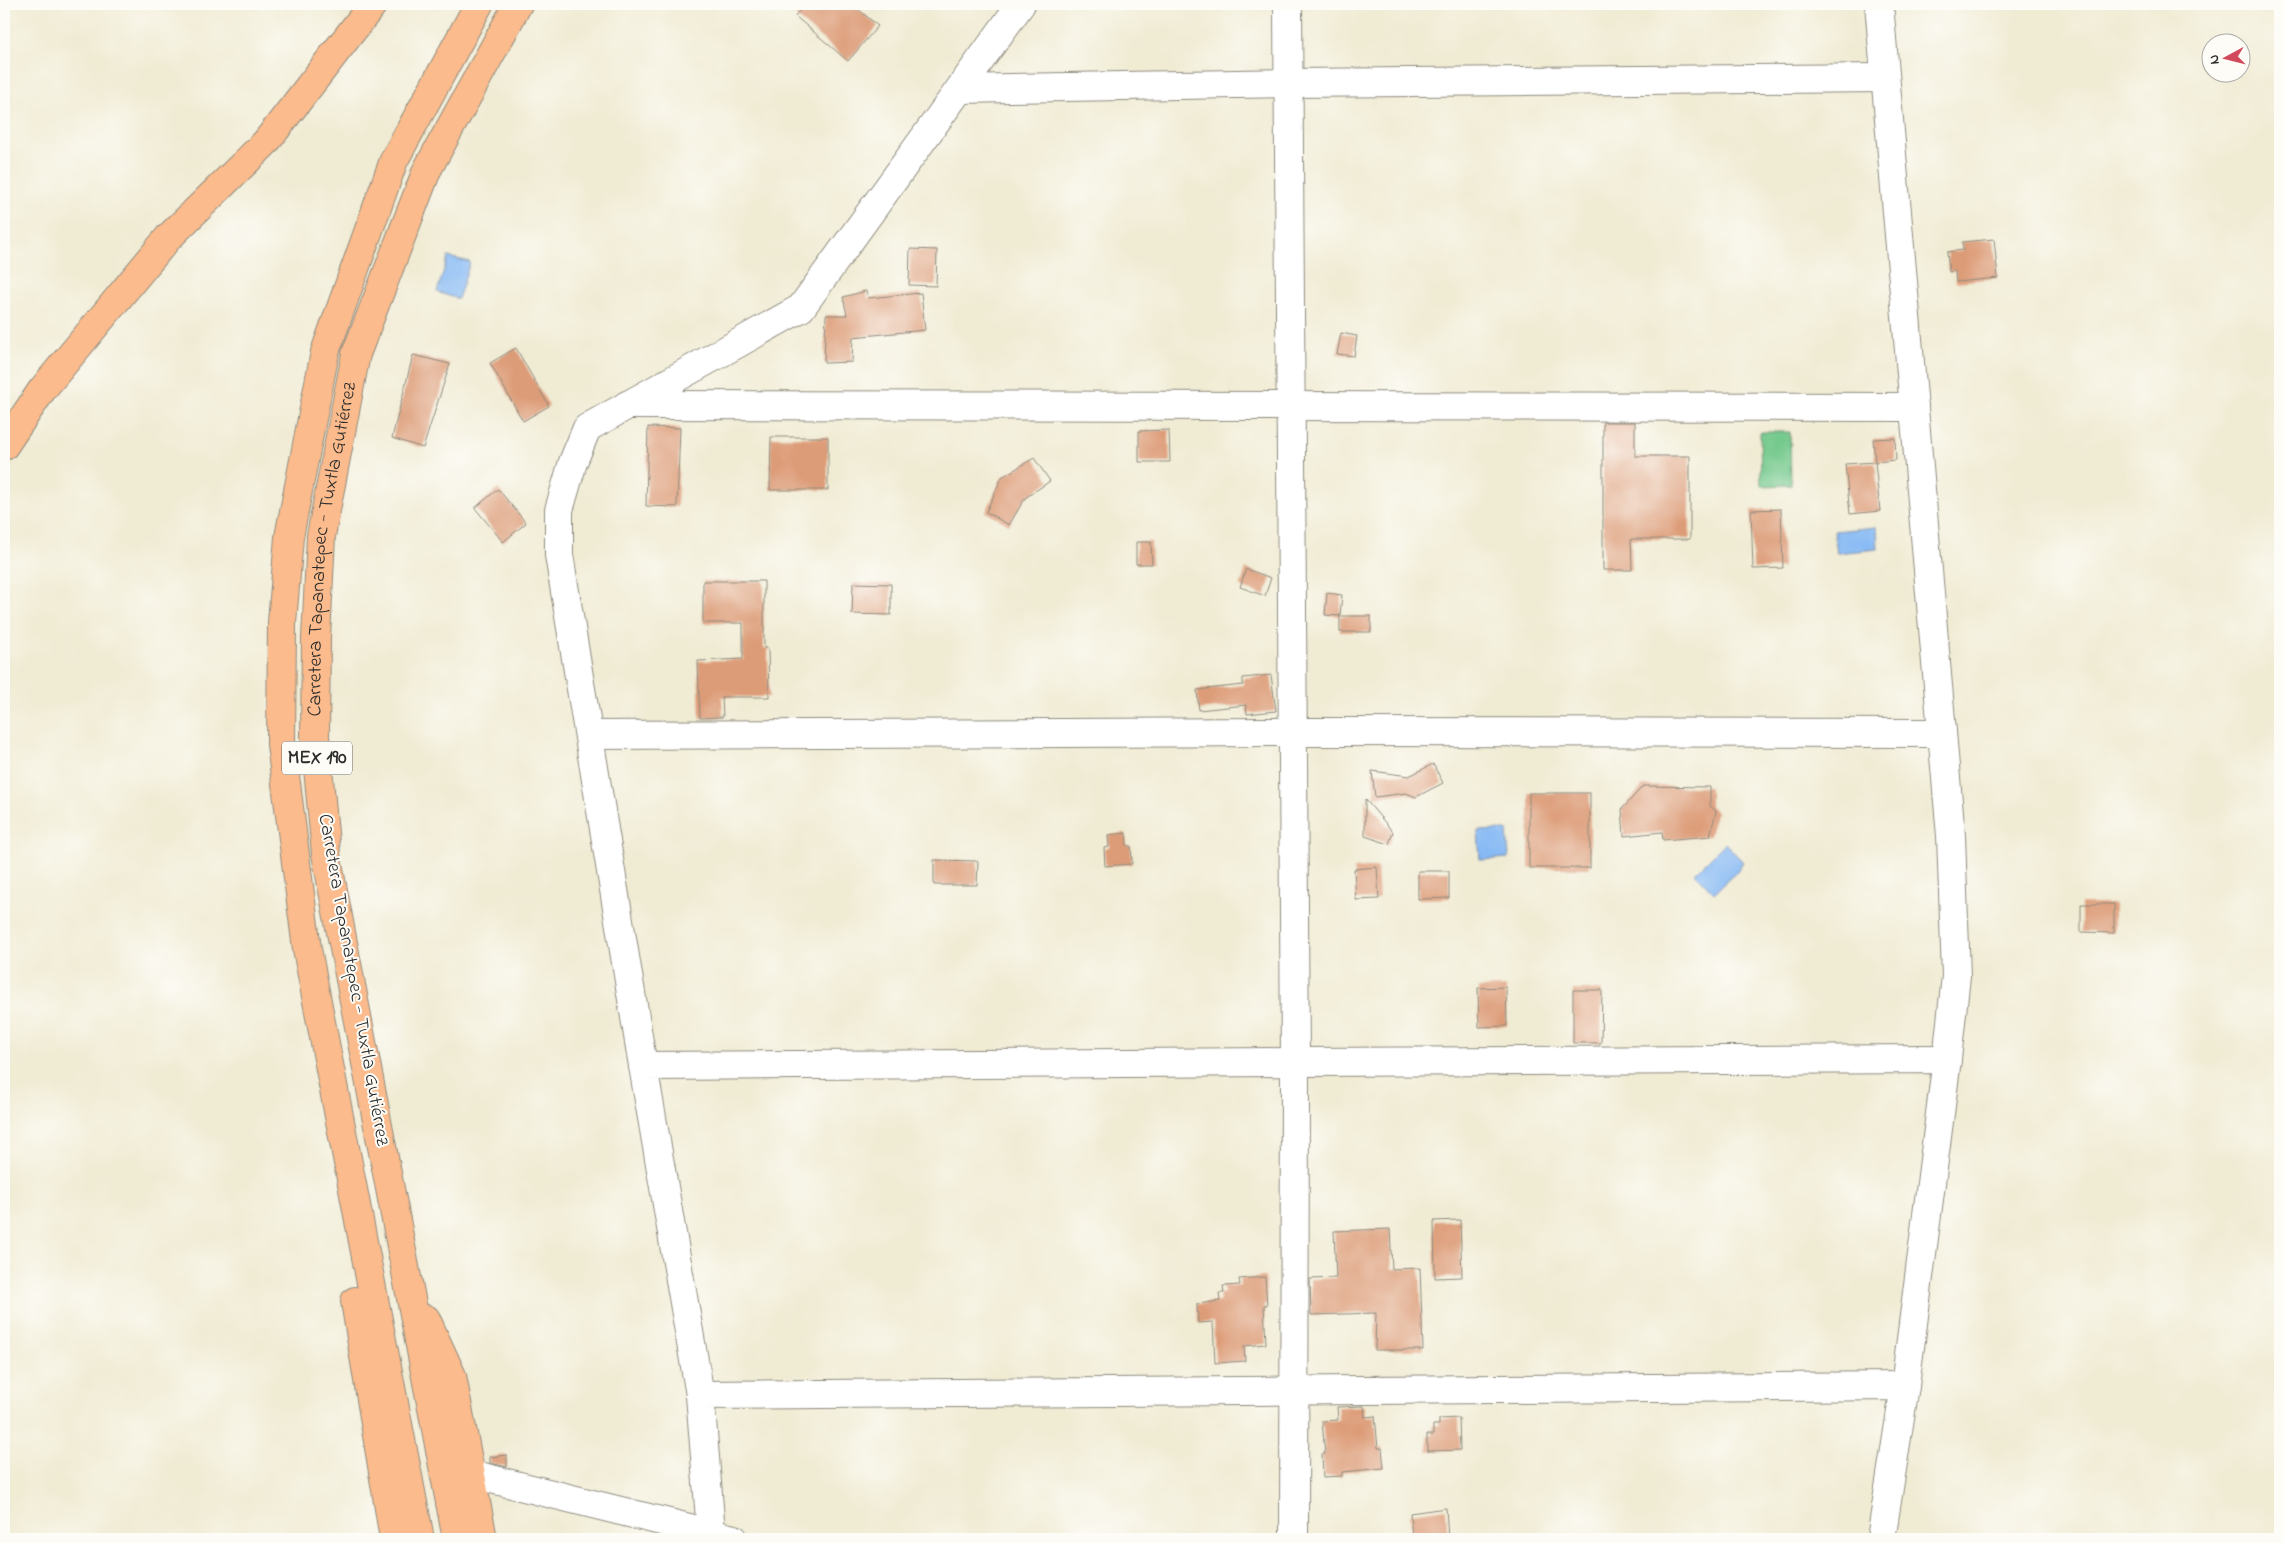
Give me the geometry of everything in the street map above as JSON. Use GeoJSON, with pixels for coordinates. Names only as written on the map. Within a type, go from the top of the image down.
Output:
{"type":"FeatureCollection","features":[{"type":"Feature","properties":{"kind":"main road"},"geometry":{"type":"LineString","coordinates":[[4,446],[42,390],[168,238],[266,142],[373,4]]}},
{"type":"Feature","properties":{"kind":"main road","name":"Carretera Tapanatepec - Tuxtla Gutiérrez"},"geometry":{"type":"LineString","coordinates":[[420,1539],[307,949],[282,744],[282,623],[289,537],[325,352],[394,160],[479,4]]}},
{"type":"Feature","properties":{"kind":"main road","name":"Carretera Tapanatepec - Tuxtla Gutiérrez"},"geometry":{"type":"LineString","coordinates":[[458,1539],[326,854],[315,736],[316,638],[321,536],[356,354],[427,170],[518,4]]}},
{"type":"Feature","properties":{"kind":"main road"},"geometry":{"type":"LineString","coordinates":[[350,1171],[343,1229],[394,1539]]}},
{"type":"Feature","properties":{"kind":"main road"},"geometry":{"type":"LineString","coordinates":[[408,1280],[452,1376],[484,1532]]}},
{"type":"Feature","properties":{"kind":"street"},"geometry":{"type":"LineString","coordinates":[[471,1474],[723,1536],[559,556],[559,510],[573,462],[587,428],[802,308],[1021,4]]}},
{"type":"Feature","properties":{"kind":"street"},"geometry":{"type":"LineString","coordinates":[[1288,4],[1295,1062],[1294,1539]]}},
{"type":"Feature","properties":{"kind":"street"},"geometry":{"type":"LineString","coordinates":[[1879,4],[1951,836],[1956,976],[1905,1386],[1881,1539]]}},
{"type":"Feature","properties":{"kind":"street"},"geometry":{"type":"LineString","coordinates":[[960,89],[1289,83],[1886,78]]}},
{"type":"Feature","properties":{"kind":"street"},"geometry":{"type":"LineString","coordinates":[[627,405],[1914,407]]}},
{"type":"Feature","properties":{"kind":"street"},"geometry":{"type":"LineString","coordinates":[[589,735],[1293,732],[1942,734]]}},
{"type":"Feature","properties":{"kind":"street"},"geometry":{"type":"LineString","coordinates":[[643,1066],[1947,1059]]}},
{"type":"Feature","properties":{"kind":"street"},"geometry":{"type":"LineString","coordinates":[[700,1395],[1905,1386]]}},
{"type":"Feature","properties":{"kind":"street"},"geometry":{"type":"LineString","coordinates":[[384,1539],[387,1490]]}},
{"type":"Feature","properties":{"kind":"green space"},"geometry":{"type":"Polygon","coordinates":[[[1760,432],[1790,432],[1791,485],[1761,486],[1760,432]]]}},
{"type":"Feature","properties":{"kind":"water"},"geometry":{"type":"Polygon","coordinates":[[[448,257],[470,262],[458,299],[437,292],[448,257]]]}},
{"type":"Feature","properties":{"kind":"water"},"geometry":{"type":"Polygon","coordinates":[[[1877,527],[1878,549],[1837,553],[1834,531],[1877,527]]]}},
{"type":"Feature","properties":{"kind":"water"},"geometry":{"type":"Polygon","coordinates":[[[1507,830],[1509,858],[1480,860],[1478,831],[1507,830]]]}},
{"type":"Feature","properties":{"kind":"water"},"geometry":{"type":"Polygon","coordinates":[[[1725,843],[1743,862],[1737,871],[1714,893],[1695,873],[1725,843]]]}},
{"type":"Feature","properties":{"kind":"building"},"geometry":{"type":"Polygon","coordinates":[[[805,4],[852,4],[878,26],[848,61],[795,16],[805,4]]]}},
{"type":"Feature","properties":{"kind":"building"},"geometry":{"type":"Polygon","coordinates":[[[1994,239],[1998,278],[1956,282],[1955,271],[1949,272],[1947,252],[1963,250],[1962,242],[1994,239]]]}},
{"type":"Feature","properties":{"kind":"building"},"geometry":{"type":"Polygon","coordinates":[[[910,249],[937,250],[936,286],[909,285],[910,249]]]}},
{"type":"Feature","properties":{"kind":"building"},"geometry":{"type":"Polygon","coordinates":[[[866,291],[868,298],[921,293],[925,330],[853,337],[852,362],[824,363],[826,315],[847,315],[843,297],[866,291]]]}},
{"type":"Feature","properties":{"kind":"building"},"geometry":{"type":"Polygon","coordinates":[[[1341,333],[1357,336],[1354,356],[1337,354],[1341,333]]]}},
{"type":"Feature","properties":{"kind":"building"},"geometry":{"type":"Polygon","coordinates":[[[516,348],[549,406],[523,421],[490,363],[516,348]]]}},
{"type":"Feature","properties":{"kind":"building"},"geometry":{"type":"Polygon","coordinates":[[[413,355],[450,364],[423,448],[392,438],[413,355]]]}},
{"type":"Feature","properties":{"kind":"building"},"geometry":{"type":"Polygon","coordinates":[[[1603,422],[1635,422],[1635,456],[1690,456],[1690,539],[1631,539],[1632,570],[1603,570],[1603,422]]]}},
{"type":"Feature","properties":{"kind":"building"},"geometry":{"type":"Polygon","coordinates":[[[648,427],[680,428],[677,507],[646,506],[648,427]]]}},
{"type":"Feature","properties":{"kind":"building"},"geometry":{"type":"Polygon","coordinates":[[[1169,430],[1170,462],[1139,462],[1139,431],[1169,430]]]}},
{"type":"Feature","properties":{"kind":"building"},"geometry":{"type":"Polygon","coordinates":[[[771,437],[828,437],[828,490],[770,490],[771,437]]]}},
{"type":"Feature","properties":{"kind":"building"},"geometry":{"type":"Polygon","coordinates":[[[1895,438],[1896,460],[1875,462],[1873,439],[1895,438]]]}},
{"type":"Feature","properties":{"kind":"building"},"geometry":{"type":"Polygon","coordinates":[[[1034,458],[1050,481],[1025,498],[1009,525],[986,512],[1002,477],[1034,458]]]}},
{"type":"Feature","properties":{"kind":"building"},"geometry":{"type":"Polygon","coordinates":[[[1875,462],[1880,511],[1850,514],[1845,464],[1875,462]]]}},
{"type":"Feature","properties":{"kind":"building"},"geometry":{"type":"Polygon","coordinates":[[[498,489],[526,523],[503,542],[475,508],[498,489]]]}},
{"type":"Feature","properties":{"kind":"building"},"geometry":{"type":"Polygon","coordinates":[[[1781,509],[1783,568],[1753,569],[1751,510],[1781,509]]]}},
{"type":"Feature","properties":{"kind":"building"},"geometry":{"type":"Polygon","coordinates":[[[1136,542],[1151,542],[1152,564],[1136,564],[1136,542]]]}},
{"type":"Feature","properties":{"kind":"building"},"geometry":{"type":"Polygon","coordinates":[[[1246,569],[1271,578],[1265,596],[1240,587],[1246,569]]]}},
{"type":"Feature","properties":{"kind":"building"},"geometry":{"type":"Polygon","coordinates":[[[703,581],[764,581],[764,648],[768,648],[769,697],[722,697],[723,717],[700,718],[698,661],[743,659],[743,623],[703,623],[703,581]]]}},
{"type":"Feature","properties":{"kind":"building"},"geometry":{"type":"Polygon","coordinates":[[[853,583],[891,584],[891,615],[852,614],[853,583]]]}},
{"type":"Feature","properties":{"kind":"building"},"geometry":{"type":"Polygon","coordinates":[[[1327,593],[1342,595],[1340,616],[1325,615],[1327,593]]]}},
{"type":"Feature","properties":{"kind":"building"},"geometry":{"type":"Polygon","coordinates":[[[1340,616],[1371,616],[1371,632],[1340,632],[1340,616]]]}},
{"type":"Feature","properties":{"kind":"building"},"geometry":{"type":"Polygon","coordinates":[[[1271,675],[1276,711],[1247,714],[1246,705],[1199,710],[1197,690],[1243,685],[1243,678],[1271,675]]]}},
{"type":"Feature","properties":{"kind":"building"},"geometry":{"type":"Polygon","coordinates":[[[1433,764],[1443,783],[1416,797],[1406,793],[1375,797],[1372,771],[1409,776],[1433,764]]]}},
{"type":"Feature","properties":{"kind":"building"},"geometry":{"type":"Polygon","coordinates":[[[1643,786],[1710,787],[1710,806],[1716,811],[1710,836],[1663,840],[1662,832],[1624,836],[1622,809],[1643,786]]]}},
{"type":"Feature","properties":{"kind":"building"},"geometry":{"type":"Polygon","coordinates":[[[1529,793],[1590,793],[1590,868],[1529,868],[1529,793]]]}},
{"type":"Feature","properties":{"kind":"building"},"geometry":{"type":"Polygon","coordinates":[[[1365,799],[1393,832],[1389,844],[1365,836],[1365,799]]]}},
{"type":"Feature","properties":{"kind":"building"},"geometry":{"type":"Polygon","coordinates":[[[1126,833],[1127,846],[1131,846],[1132,864],[1105,866],[1104,848],[1109,847],[1108,835],[1126,833]]]}},
{"type":"Feature","properties":{"kind":"building"},"geometry":{"type":"Polygon","coordinates":[[[934,860],[978,861],[977,885],[934,885],[934,860]]]}},
{"type":"Feature","properties":{"kind":"building"},"geometry":{"type":"Polygon","coordinates":[[[1377,867],[1379,899],[1356,900],[1354,869],[1377,867]]]}},
{"type":"Feature","properties":{"kind":"building"},"geometry":{"type":"Polygon","coordinates":[[[1418,871],[1449,871],[1449,898],[1418,899],[1418,871]]]}},
{"type":"Feature","properties":{"kind":"building"},"geometry":{"type":"Polygon","coordinates":[[[2081,904],[2114,904],[2114,933],[2081,932],[2081,904]]]}},
{"type":"Feature","properties":{"kind":"building"},"geometry":{"type":"Polygon","coordinates":[[[1506,987],[1507,1026],[1479,1027],[1478,988],[1506,987]]]}},
{"type":"Feature","properties":{"kind":"building"},"geometry":{"type":"Polygon","coordinates":[[[1573,990],[1602,990],[1601,1043],[1573,1043],[1573,990]]]}},
{"type":"Feature","properties":{"kind":"building"},"geometry":{"type":"Polygon","coordinates":[[[1460,1220],[1462,1277],[1435,1278],[1434,1221],[1460,1220]]]}},
{"type":"Feature","properties":{"kind":"building"},"geometry":{"type":"Polygon","coordinates":[[[1390,1229],[1392,1269],[1420,1268],[1423,1350],[1375,1350],[1376,1313],[1311,1315],[1310,1279],[1336,1278],[1334,1231],[1390,1229]]]}},
{"type":"Feature","properties":{"kind":"building"},"geometry":{"type":"Polygon","coordinates":[[[1265,1277],[1267,1305],[1264,1305],[1266,1344],[1244,1346],[1245,1361],[1215,1363],[1213,1322],[1198,1323],[1197,1304],[1220,1301],[1219,1293],[1224,1293],[1223,1286],[1240,1285],[1239,1279],[1265,1277]]]}},
{"type":"Feature","properties":{"kind":"building"},"geometry":{"type":"Polygon","coordinates":[[[1364,1406],[1365,1417],[1375,1416],[1378,1448],[1382,1448],[1384,1468],[1342,1472],[1342,1476],[1323,1477],[1322,1454],[1325,1454],[1322,1421],[1338,1420],[1337,1407],[1364,1406]]]}},
{"type":"Feature","properties":{"kind":"building"},"geometry":{"type":"Polygon","coordinates":[[[1459,1418],[1460,1450],[1427,1451],[1427,1435],[1433,1435],[1433,1425],[1439,1425],[1439,1419],[1459,1418]]]}},
{"type":"Feature","properties":{"kind":"building"},"geometry":{"type":"Polygon","coordinates":[[[507,1455],[507,1467],[490,1463],[490,1457],[507,1455]]]}},
{"type":"Feature","properties":{"kind":"building"},"geometry":{"type":"Polygon","coordinates":[[[1446,1508],[1448,1539],[1412,1538],[1410,1513],[1446,1508]]]}}]}
